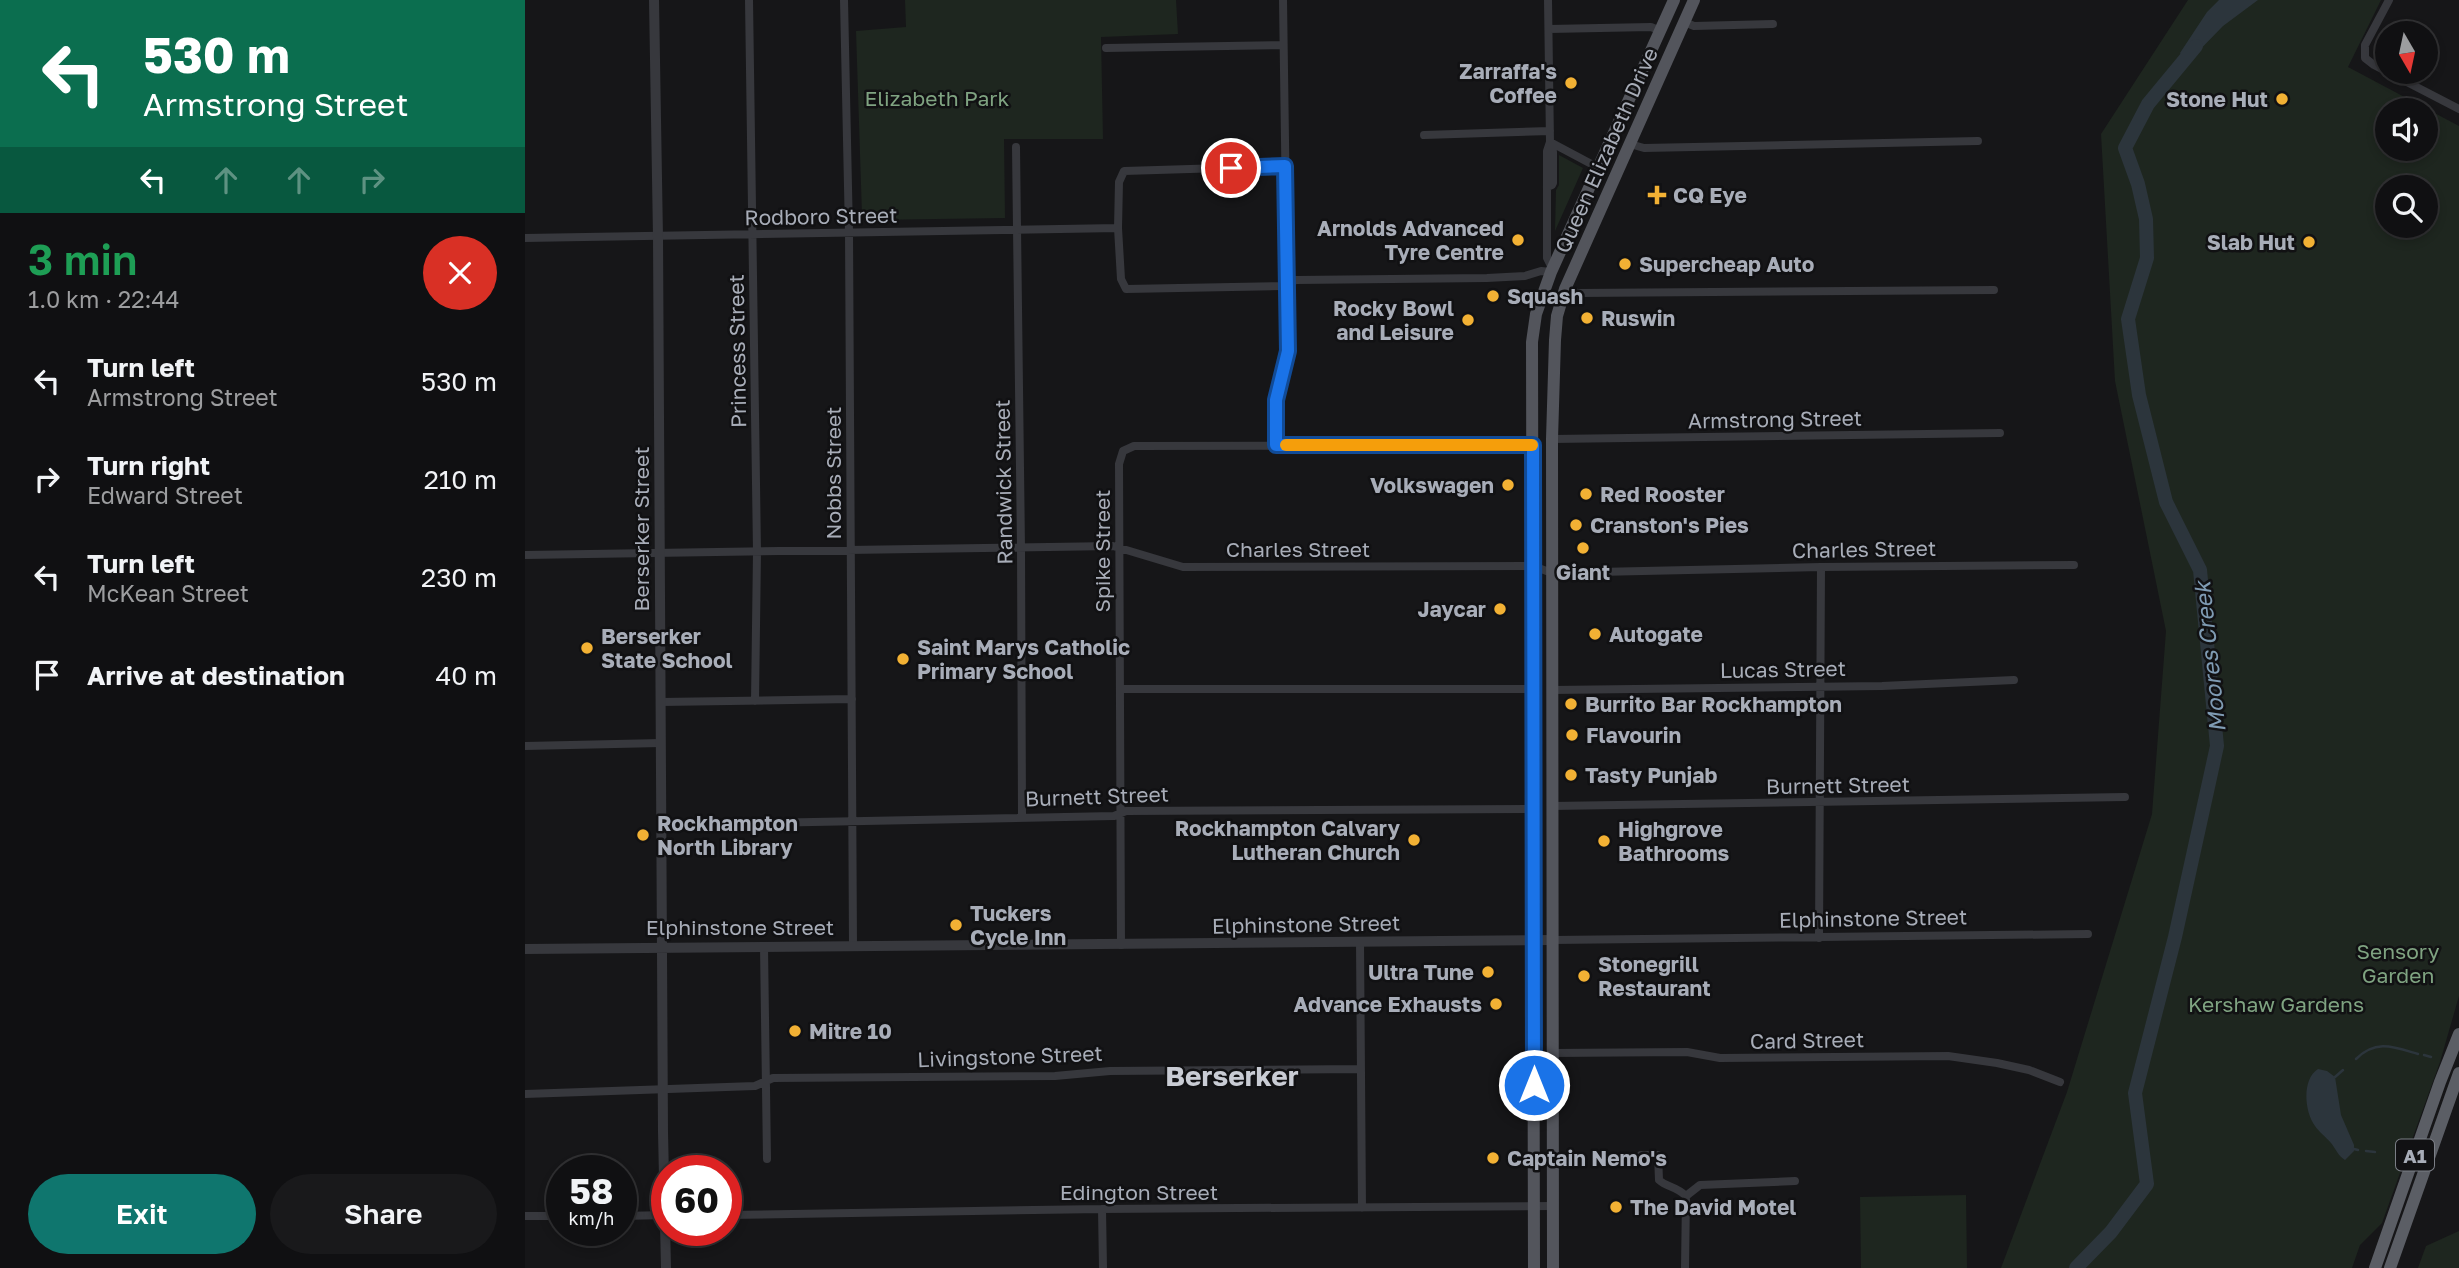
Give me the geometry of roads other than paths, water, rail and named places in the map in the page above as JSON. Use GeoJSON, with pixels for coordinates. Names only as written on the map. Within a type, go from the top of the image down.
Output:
{"type":"FeatureCollection","features":[{"type":"Feature","properties":{"kind":"highway","name":"A1"},"geometry":{"type":"LineString","coordinates":[[2375,1268],[2459,1034]]}},
{"type":"Feature","properties":{"kind":"highway","name":"A1"},"geometry":{"type":"LineString","coordinates":[[2391,1268],[2459,1073]]}},
{"type":"Feature","properties":{"kind":"main road","name":"Queen Elizabeth Drive"},"geometry":{"type":"LineString","coordinates":[[1534,1268],[1532,342],[1536,314],[1552,270],[1674,0]]}},
{"type":"Feature","properties":{"kind":"main road","name":"Queen Elizabeth Drive"},"geometry":{"type":"LineString","coordinates":[[1553,1268],[1552,439],[1557,316],[1565,289],[1694,0]]}},
{"type":"Feature","properties":{"kind":"street","name":"Berserker Street"},"geometry":{"type":"LineString","coordinates":[[654,0],[661,553],[664,1155]]}},
{"type":"Feature","properties":{"kind":"street","name":"Princess Street"},"geometry":{"type":"LineString","coordinates":[[749,0],[757,552],[755,701]]}},
{"type":"Feature","properties":{"kind":"street","name":"Nobbs Street"},"geometry":{"type":"LineString","coordinates":[[844,0],[849,233],[853,946]]}},
{"type":"Feature","properties":{"kind":"street"},"geometry":{"type":"LineString","coordinates":[[1283,0],[1288,351],[1276,400],[1276,445],[1533,445]]}},
{"type":"Feature","properties":{"kind":"street"},"geometry":{"type":"LineString","coordinates":[[1285,166],[1124,171],[1119,182],[1118,228],[1121,279],[1126,289],[1281,286],[1296,280],[1487,278],[1525,276],[1552,270],[1547,258],[1547,151],[1550,142],[1548,0]]}},
{"type":"Feature","properties":{"kind":"street"},"geometry":{"type":"LineString","coordinates":[[2389,0],[2365,45],[2365,58],[2459,109]]}},
{"type":"Feature","properties":{"kind":"street"},"geometry":{"type":"LineString","coordinates":[[1684,22],[1694,26],[1773,24]]}},
{"type":"Feature","properties":{"kind":"street"},"geometry":{"type":"LineString","coordinates":[[1549,29],[1651,27],[1661,31]]}},
{"type":"Feature","properties":{"kind":"street"},"geometry":{"type":"LineString","coordinates":[[1106,48],[1283,45]]}},
{"type":"Feature","properties":{"kind":"street"},"geometry":{"type":"LineString","coordinates":[[1424,135],[1550,131]]}},
{"type":"Feature","properties":{"kind":"street"},"geometry":{"type":"LineString","coordinates":[[1630,144],[1644,148],[1978,141]]}},
{"type":"Feature","properties":{"kind":"street"},"geometry":{"type":"LineString","coordinates":[[1550,142],[1597,167]]}},
{"type":"Feature","properties":{"kind":"street","name":"Randwick Street"},"geometry":{"type":"LineString","coordinates":[[1016,147],[1022,817]]}},
{"type":"Feature","properties":{"kind":"street","name":"Rodboro Street"},"geometry":{"type":"LineString","coordinates":[[525,238],[1118,228]]}},
{"type":"Feature","properties":{"kind":"street"},"geometry":{"type":"LineString","coordinates":[[1565,289],[1578,293],[1994,290]]}},
{"type":"Feature","properties":{"kind":"street","name":"Armstrong Street"},"geometry":{"type":"LineString","coordinates":[[1552,439],[2000,433]]}},
{"type":"Feature","properties":{"kind":"street","name":"Spike Street"},"geometry":{"type":"LineString","coordinates":[[1121,946],[1119,464],[1123,451],[1134,446],[1276,445]]}},
{"type":"Feature","properties":{"kind":"street","name":"Charles Street"},"geometry":{"type":"LineString","coordinates":[[525,555],[1113,546],[1183,567],[1533,566],[1552,573],[2074,565]]}},
{"type":"Feature","properties":{"kind":"street"},"geometry":{"type":"LineString","coordinates":[[1819,938],[1821,567]]}},
{"type":"Feature","properties":{"kind":"street","name":"Lucas Street"},"geometry":{"type":"LineString","coordinates":[[1552,690],[2014,680]]}},
{"type":"Feature","properties":{"kind":"street"},"geometry":{"type":"LineString","coordinates":[[1120,689],[1534,689]]}},
{"type":"Feature","properties":{"kind":"street"},"geometry":{"type":"LineString","coordinates":[[661,702],[852,699]]}},
{"type":"Feature","properties":{"kind":"street"},"geometry":{"type":"LineString","coordinates":[[525,746],[661,743]]}},
{"type":"Feature","properties":{"kind":"street","name":"Burnett Street"},"geometry":{"type":"LineString","coordinates":[[1552,806],[2125,797]]}},
{"type":"Feature","properties":{"kind":"street","name":"Burnett Street"},"geometry":{"type":"LineString","coordinates":[[661,825],[1114,816],[1140,810],[1535,809]]}},
{"type":"Feature","properties":{"kind":"street","name":"Elphinstone Street"},"geometry":{"type":"LineString","coordinates":[[525,949],[1121,946],[2088,934]]}},
{"type":"Feature","properties":{"kind":"street"},"geometry":{"type":"LineString","coordinates":[[1360,942],[1362,1208]]}},
{"type":"Feature","properties":{"kind":"street"},"geometry":{"type":"LineString","coordinates":[[764,947],[767,1159]]}},
{"type":"Feature","properties":{"kind":"street","name":"Card Street"},"geometry":{"type":"LineString","coordinates":[[1552,1053],[1687,1052],[1720,1058],[1948,1056],[2029,1070],[2060,1082]]}},
{"type":"Feature","properties":{"kind":"street","name":"Livingstone Street"},"geometry":{"type":"LineString","coordinates":[[525,1094],[755,1086],[773,1078],[1055,1076],[1110,1071],[1361,1069]]}},
{"type":"Feature","properties":{"kind":"street"},"geometry":{"type":"LineString","coordinates":[[1641,1155],[1658,1155],[1659,1180],[1676,1187],[1686,1196],[1685,1268]]}},
{"type":"Feature","properties":{"kind":"street"},"geometry":{"type":"LineString","coordinates":[[1686,1196],[1700,1185],[1795,1181]]}},
{"type":"Feature","properties":{"kind":"street","name":"Edington Street"},"geometry":{"type":"LineString","coordinates":[[742,1215],[1552,1206]]}},
{"type":"Feature","properties":{"kind":"street"},"geometry":{"type":"LineString","coordinates":[[1102,1209],[1103,1268]]}},
{"type":"Feature","properties":{"kind":"street"},"geometry":{"type":"LineString","coordinates":[[525,1216],[546,1216]]}},
{"type":"Feature","properties":{"kind":"street","name":"Berserker Street"},"geometry":{"type":"LineString","coordinates":[[666,1246],[666,1268]]}},
{"type":"Feature","properties":{"kind":"waterway","name":"Moores Creek"},"geometry":{"type":"LineString","coordinates":[[2076,1268],[2111,1232],[2147,1184],[2135,1093],[2175,937],[2217,746],[2200,570],[2166,502],[2139,395],[2128,319],[2147,258],[2146,219],[2138,184],[2125,148],[2148,104],[2196,46]]}},
{"type":"Feature","properties":{"kind":"waterway"},"geometry":{"type":"LineString","coordinates":[[2356,1059],[2371,1049],[2385,1046],[2418,1054]]}},
{"type":"Feature","properties":{"kind":"waterway"},"geometry":{"type":"LineString","coordinates":[[2424,1055],[2431,1057]]}},
{"type":"Feature","properties":{"kind":"waterway"},"geometry":{"type":"LineString","coordinates":[[2335,1077],[2343,1070]]}},
{"type":"Feature","properties":{"kind":"waterway"},"geometry":{"type":"LineString","coordinates":[[2354,1149],[2358,1150]]}},
{"type":"Feature","properties":{"kind":"waterway"},"geometry":{"type":"LineString","coordinates":[[2366,1151],[2375,1152]]}},
{"type":"Feature","properties":{"kind":"place","name":"Zarraffa's Coffee"},"geometry":{"type":"Point","coordinates":[1571,83]}},
{"type":"Feature","properties":{"kind":"place","name":"Stone Hut"},"geometry":{"type":"Point","coordinates":[2282,99]}},
{"type":"Feature","properties":{"kind":"place","name":"CQ Eye"},"geometry":{"type":"Point","coordinates":[1657,195]}},
{"type":"Feature","properties":{"kind":"place","name":"Arnolds Advanced Tyre Centre"},"geometry":{"type":"Point","coordinates":[1518,240]}},
{"type":"Feature","properties":{"kind":"place","name":"Slab Hut"},"geometry":{"type":"Point","coordinates":[2309,242]}},
{"type":"Feature","properties":{"kind":"place","name":"Supercheap Auto"},"geometry":{"type":"Point","coordinates":[1625,264]}},
{"type":"Feature","properties":{"kind":"place","name":"Squash"},"geometry":{"type":"Point","coordinates":[1493,296]}},
{"type":"Feature","properties":{"kind":"place","name":"Ruswin"},"geometry":{"type":"Point","coordinates":[1587,318]}},
{"type":"Feature","properties":{"kind":"place","name":"Rocky Bowl and Leisure"},"geometry":{"type":"Point","coordinates":[1468,320]}},
{"type":"Feature","properties":{"kind":"place","name":"Volkswagen"},"geometry":{"type":"Point","coordinates":[1508,485]}},
{"type":"Feature","properties":{"kind":"place","name":"Red Rooster"},"geometry":{"type":"Point","coordinates":[1586,494]}},
{"type":"Feature","properties":{"kind":"place","name":"Cranston's Pies"},"geometry":{"type":"Point","coordinates":[1576,525]}},
{"type":"Feature","properties":{"kind":"place","name":"Giant"},"geometry":{"type":"Point","coordinates":[1583,548]}},
{"type":"Feature","properties":{"kind":"place","name":"Jaycar"},"geometry":{"type":"Point","coordinates":[1500,609]}},
{"type":"Feature","properties":{"kind":"place","name":"Autogate"},"geometry":{"type":"Point","coordinates":[1595,634]}},
{"type":"Feature","properties":{"kind":"place","name":"Berserker State School"},"geometry":{"type":"Point","coordinates":[587,648]}},
{"type":"Feature","properties":{"kind":"place","name":"Saint Marys Catholic Primary School"},"geometry":{"type":"Point","coordinates":[903,659]}},
{"type":"Feature","properties":{"kind":"place","name":"Burrito Bar Rockhampton"},"geometry":{"type":"Point","coordinates":[1571,704]}},
{"type":"Feature","properties":{"kind":"place","name":"Flavourin"},"geometry":{"type":"Point","coordinates":[1572,735]}},
{"type":"Feature","properties":{"kind":"place","name":"Tasty Punjab"},"geometry":{"type":"Point","coordinates":[1571,775]}},
{"type":"Feature","properties":{"kind":"place","name":"Rockhampton North Library"},"geometry":{"type":"Point","coordinates":[643,835]}},
{"type":"Feature","properties":{"kind":"place","name":"Rockhampton Calvary Lutheran Church"},"geometry":{"type":"Point","coordinates":[1414,840]}},
{"type":"Feature","properties":{"kind":"place","name":"Highgrove Bathrooms"},"geometry":{"type":"Point","coordinates":[1604,841]}},
{"type":"Feature","properties":{"kind":"place","name":"Tuckers Cycle Inn"},"geometry":{"type":"Point","coordinates":[956,925]}},
{"type":"Feature","properties":{"kind":"place","name":"Ultra Tune"},"geometry":{"type":"Point","coordinates":[1488,972]}},
{"type":"Feature","properties":{"kind":"place","name":"Stonegrill Restaurant"},"geometry":{"type":"Point","coordinates":[1584,976]}},
{"type":"Feature","properties":{"kind":"place","name":"Advance Exhausts"},"geometry":{"type":"Point","coordinates":[1496,1004]}},
{"type":"Feature","properties":{"kind":"place","name":"Mitre 10"},"geometry":{"type":"Point","coordinates":[795,1031]}},
{"type":"Feature","properties":{"kind":"place","name":"Captain Nemo's"},"geometry":{"type":"Point","coordinates":[1493,1158]}},
{"type":"Feature","properties":{"kind":"place","name":"The David Motel"},"geometry":{"type":"Point","coordinates":[1616,1207]}},
{"type":"Feature","properties":{"kind":"district","name":"Berserker"},"geometry":{"type":"Point","coordinates":[1232,1075]}},
{"type":"Feature","properties":{"kind":"park label","name":"Elizabeth Park"},"geometry":{"type":"Point","coordinates":[937,98]}},
{"type":"Feature","properties":{"kind":"park label","name":"Sensory Garden"},"geometry":{"type":"Point","coordinates":[2398,963]}},
{"type":"Feature","properties":{"kind":"park label","name":"Kershaw Gardens"},"geometry":{"type":"Point","coordinates":[2276,1004]}}]}
